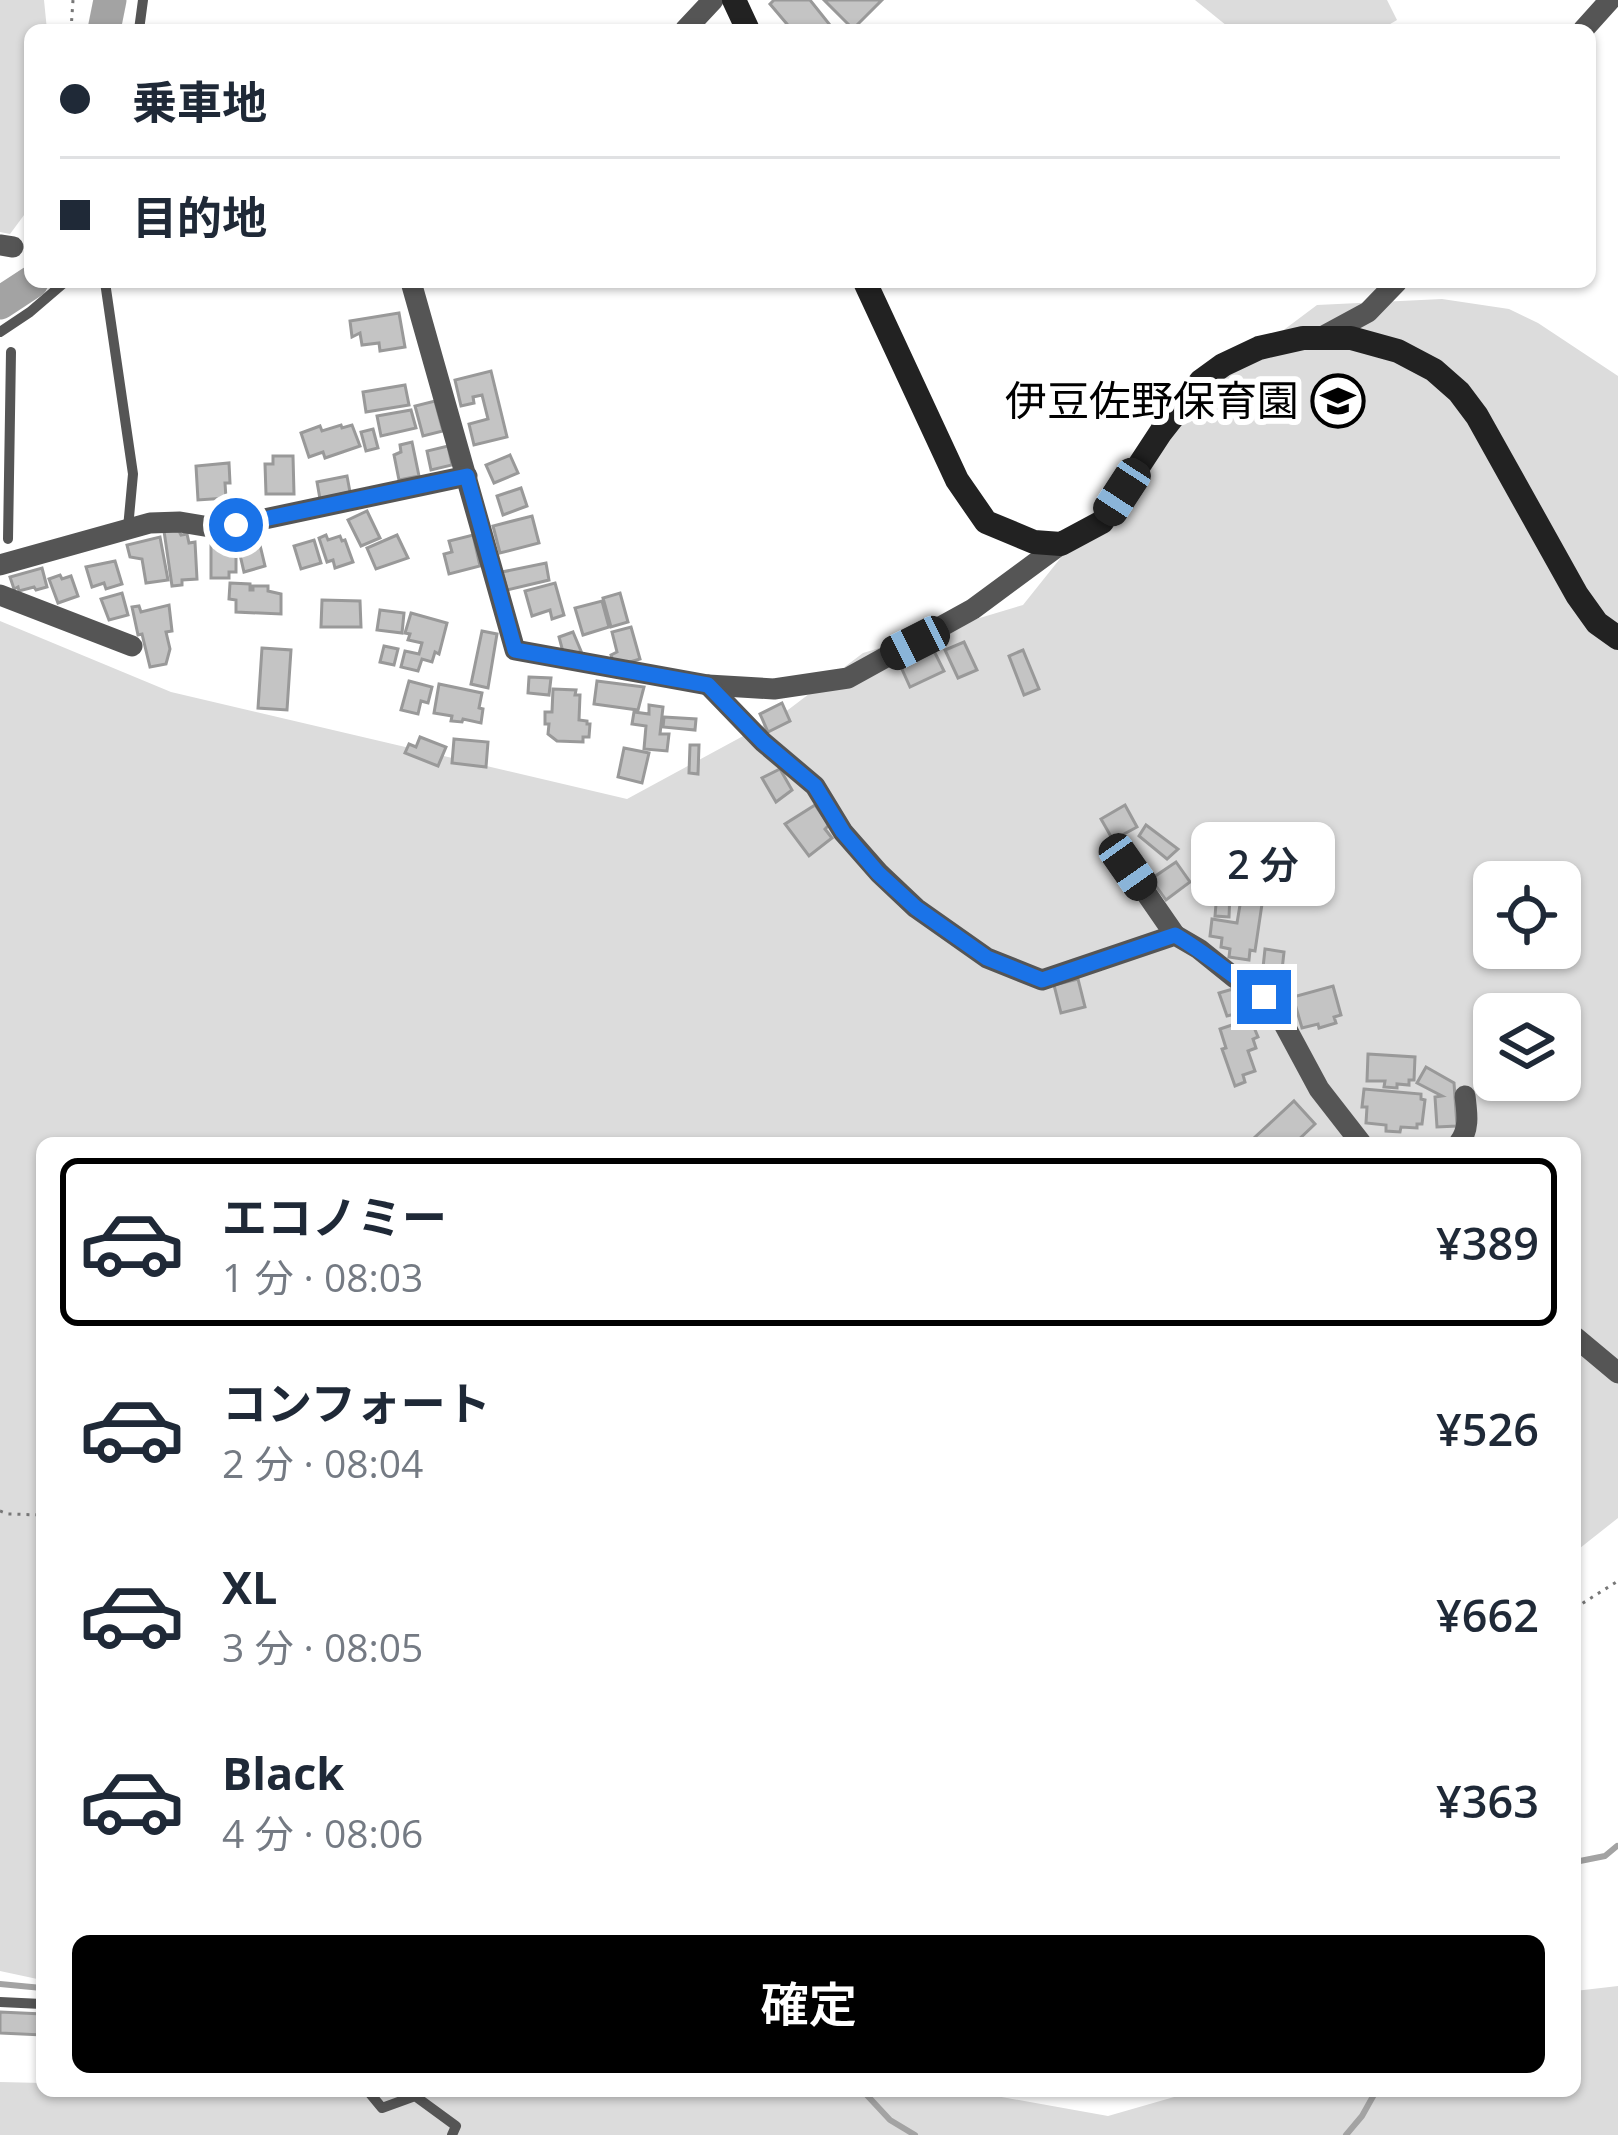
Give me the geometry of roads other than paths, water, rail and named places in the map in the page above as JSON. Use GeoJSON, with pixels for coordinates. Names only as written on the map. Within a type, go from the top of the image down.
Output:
{"type":"FeatureCollection","features":[{"type":"Feature","properties":{"kind":"street"},"geometry":{"type":"LineString","coordinates":[[691,24],[713,0]]}},
{"type":"Feature","properties":{"kind":"street"},"geometry":{"type":"LineString","coordinates":[[1588,24],[1610,0]]}},
{"type":"Feature","properties":{"kind":"street"},"geometry":{"type":"LineString","coordinates":[[413,288],[515,650],[708,685],[774,689],[848,678],[974,609],[1061,544],[1102,522],[1201,381],[1259,348],[1303,338],[1352,338],[1398,352],[1434,370],[1459,392],[1477,416],[1576,595],[1598,623],[1618,638]]}},
{"type":"Feature","properties":{"kind":"street"},"geometry":{"type":"LineString","coordinates":[[869,288],[957,480],[986,522],[1034,542],[1061,544]]}},
{"type":"Feature","properties":{"kind":"street"},"geometry":{"type":"LineString","coordinates":[[1319,338],[1368,312],[1391,288]]}},
{"type":"Feature","properties":{"kind":"street"},"geometry":{"type":"LineString","coordinates":[[5,550],[150,523],[236,525],[467,476]]}},
{"type":"Feature","properties":{"kind":"street"},"geometry":{"type":"LineString","coordinates":[[0,595],[132,646]]}},
{"type":"Feature","properties":{"kind":"street"},"geometry":{"type":"LineString","coordinates":[[708,685],[763,742],[815,786],[843,832],[878,873],[916,908],[987,958],[1042,980],[1175,935]]}},
{"type":"Feature","properties":{"kind":"street"},"geometry":{"type":"LineString","coordinates":[[1128,867],[1175,935],[1264,997],[1285,1024],[1344,1132]]}},
{"type":"Feature","properties":{"kind":"street"},"geometry":{"type":"LineString","coordinates":[[1463,1137],[1468,1119],[1465,1096]]}},
{"type":"Feature","properties":{"kind":"street"},"geometry":{"type":"LineString","coordinates":[[1581,1342],[1618,1373]]}},
{"type":"Feature","properties":{"kind":"lane"},"geometry":{"type":"LineString","coordinates":[[0,332],[57,288]]}},
{"type":"Feature","properties":{"kind":"lane"},"geometry":{"type":"LineString","coordinates":[[107,288],[133,474],[128,529]]}},
{"type":"Feature","properties":{"kind":"lane"},"geometry":{"type":"LineString","coordinates":[[5,550],[11,352]]}},
{"type":"Feature","properties":{"kind":"lane"},"geometry":{"type":"LineString","coordinates":[[0,2002],[36,2004]]}},
{"type":"Feature","properties":{"kind":"lane"},"geometry":{"type":"LineString","coordinates":[[373,2097],[382,2108],[412,2097]]}},
{"type":"Feature","properties":{"kind":"lane"},"geometry":{"type":"LineString","coordinates":[[416,2097],[456,2126],[452,2135]]}},
{"type":"Feature","properties":{"kind":"waterway"},"geometry":{"type":"LineString","coordinates":[[105,24],[110,0]]}},
{"type":"Feature","properties":{"kind":"waterway"},"geometry":{"type":"LineString","coordinates":[[0,303],[24,287]]}},
{"type":"Feature","properties":{"kind":"waterway"},"geometry":{"type":"LineString","coordinates":[[1581,1861],[1605,1856],[1617,1846]]}},
{"type":"Feature","properties":{"kind":"waterway"},"geometry":{"type":"LineString","coordinates":[[0,1984],[36,1987]]}},
{"type":"Feature","properties":{"kind":"waterway"},"geometry":{"type":"LineString","coordinates":[[869,2097],[890,2120],[915,2135]]}},
{"type":"Feature","properties":{"kind":"waterway"},"geometry":{"type":"LineString","coordinates":[[1346,2135],[1373,2097]]}},
{"type":"Feature","properties":{"kind":"place","name":"伊豆佐野保育園"},"geometry":{"type":"Point","coordinates":[1338,401]}}]}
